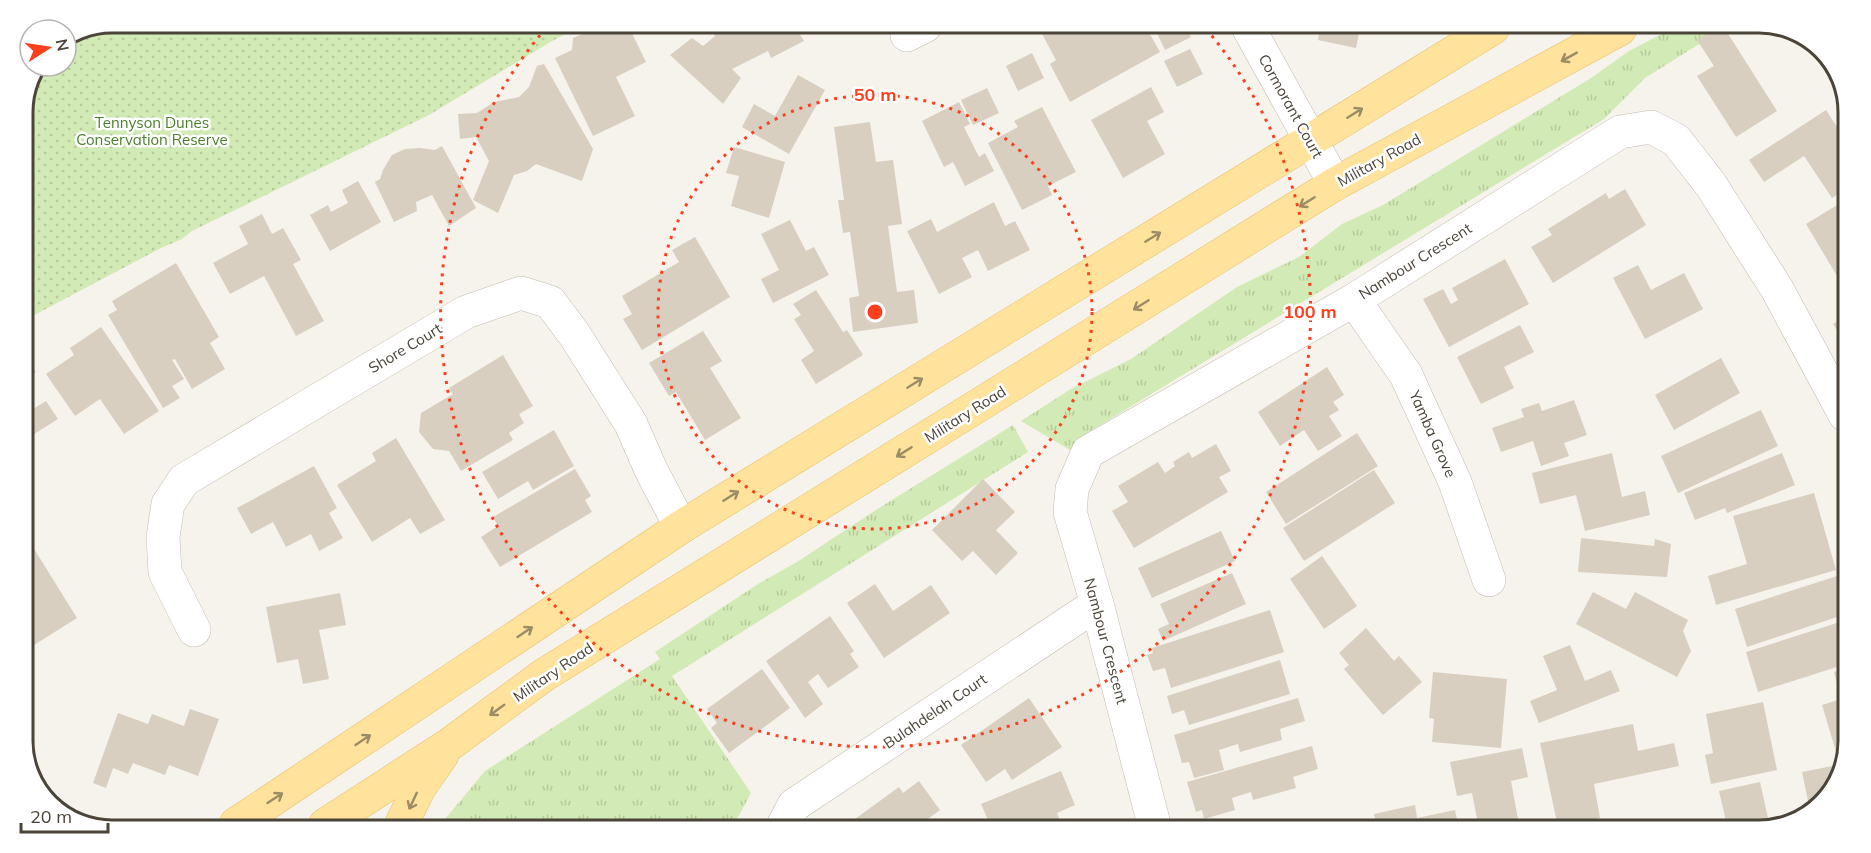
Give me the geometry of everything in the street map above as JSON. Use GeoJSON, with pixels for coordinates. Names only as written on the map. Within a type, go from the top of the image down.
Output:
{"type":"FeatureCollection","features":[{"type":"Feature","properties":{"kind":"main road"},"geometry":{"type":"LineString","coordinates":[[242,820],[681,527],[1485,33]]}},
{"type":"Feature","properties":{"kind":"main road","name":"Military Road"},"geometry":{"type":"LineString","coordinates":[[337,820],[450,744],[544,675],[1335,184],[1613,33]]}},
{"type":"Feature","properties":{"kind":"main road"},"geometry":{"type":"LineString","coordinates":[[403,820],[419,788],[450,744]]}},
{"type":"Feature","properties":{"kind":"main road"},"geometry":{"type":"LineString","coordinates":[[314,772],[336,820]]}},
{"type":"Feature","properties":{"kind":"street","name":"Cormorant Court"},"geometry":{"type":"LineString","coordinates":[[1251,33],[1335,184]]}},
{"type":"Feature","properties":{"kind":"street","name":"Nambour Crescent"},"geometry":{"type":"LineString","coordinates":[[1153,820],[1097,604],[1070,512],[1072,489],[1088,452],[1354,300],[1620,132],[1651,127],[1676,140],[1711,185],[1778,289],[1838,402]]}},
{"type":"Feature","properties":{"kind":"street","name":"Shore Court"},"geometry":{"type":"LineString","coordinates":[[195,630],[165,572],[163,537],[168,504],[184,480],[466,312],[521,293],[550,302],[574,334],[630,424],[681,527]]}},
{"type":"Feature","properties":{"kind":"street","name":"Yamba Grove"},"geometry":{"type":"LineString","coordinates":[[1354,300],[1406,375],[1455,482],[1489,580]]}},
{"type":"Feature","properties":{"kind":"street","name":"Bulahdelah Court"},"geometry":{"type":"LineString","coordinates":[[786,820],[794,805],[1097,604]]}},
{"type":"Feature","properties":{"kind":"green space","name":"Tennyson Dunes Conservation Reserve"},"geometry":{"type":"Polygon","coordinates":[[[112,33],[568,33],[429,115],[192,231],[182,239],[33,316],[33,107],[41,78],[78,78],[78,41],[112,33]]]}},
{"type":"Feature","properties":{"kind":"green space"},"geometry":{"type":"Polygon","coordinates":[[[1663,33],[1717,33],[1645,78],[1604,119],[1087,433],[1070,450],[1021,421],[1071,389],[1131,359],[1237,287],[1299,257],[1342,224],[1383,205],[1591,78],[1629,51],[1663,33]]]}},
{"type":"Feature","properties":{"kind":"green space"},"geometry":{"type":"Polygon","coordinates":[[[1013,425],[1028,452],[672,676],[751,793],[737,820],[444,820],[485,771],[660,659],[655,652],[1013,425]]]}},
{"type":"Feature","properties":{"kind":"building"},"geometry":{"type":"Polygon","coordinates":[[[585,33],[632,33],[646,62],[616,77],[635,116],[593,136],[555,58],[572,50],[573,38],[585,33]]]}},
{"type":"Feature","properties":{"kind":"building"},"geometry":{"type":"Polygon","coordinates":[[[714,33],[799,33],[804,41],[771,58],[768,51],[732,69],[741,78],[723,104],[670,55],[692,38],[703,46],[715,36],[714,33]]]}},
{"type":"Feature","properties":{"kind":"building"},"geometry":{"type":"Polygon","coordinates":[[[1042,33],[1149,33],[1160,52],[1070,102],[1050,64],[1056,60],[1042,33]]]}},
{"type":"Feature","properties":{"kind":"building"},"geometry":{"type":"Polygon","coordinates":[[[1157,33],[1189,33],[1191,37],[1165,50],[1157,33]]]}},
{"type":"Feature","properties":{"kind":"building"},"geometry":{"type":"Polygon","coordinates":[[[1319,33],[1359,33],[1356,48],[1318,40],[1319,33]]]}},
{"type":"Feature","properties":{"kind":"building"},"geometry":{"type":"Polygon","coordinates":[[[1708,33],[1728,33],[1777,111],[1736,137],[1697,76],[1714,66],[1697,40],[1708,33]]]}},
{"type":"Feature","properties":{"kind":"building"},"geometry":{"type":"Polygon","coordinates":[[[1190,49],[1203,74],[1177,87],[1164,61],[1190,49]]]}},
{"type":"Feature","properties":{"kind":"building"},"geometry":{"type":"Polygon","coordinates":[[[1032,53],[1044,78],[1018,91],[1006,66],[1032,53]]]}},
{"type":"Feature","properties":{"kind":"building"},"geometry":{"type":"Polygon","coordinates":[[[544,64],[593,149],[582,181],[536,164],[527,171],[514,175],[498,213],[473,200],[489,161],[476,137],[460,139],[458,114],[477,113],[494,102],[519,97],[529,87],[537,66],[544,64]]]}},
{"type":"Feature","properties":{"kind":"building"},"geometry":{"type":"Polygon","coordinates":[[[798,75],[825,90],[789,154],[742,127],[754,104],[775,116],[798,75]]]}},
{"type":"Feature","properties":{"kind":"building"},"geometry":{"type":"Polygon","coordinates":[[[1151,87],[1164,112],[1147,121],[1165,154],[1123,178],[1091,120],[1151,87]]]}},
{"type":"Feature","properties":{"kind":"building"},"geometry":{"type":"Polygon","coordinates":[[[987,88],[999,113],[973,125],[961,100],[987,88]]]}},
{"type":"Feature","properties":{"kind":"building"},"geometry":{"type":"Polygon","coordinates":[[[959,102],[970,124],[964,127],[979,157],[985,153],[994,171],[965,186],[953,162],[944,167],[922,121],[959,102]]]}},
{"type":"Feature","properties":{"kind":"building"},"geometry":{"type":"Polygon","coordinates":[[[1042,107],[1076,172],[1048,186],[1052,195],[1022,210],[988,143],[1018,127],[1014,121],[1042,107]]]}},
{"type":"Feature","properties":{"kind":"building"},"geometry":{"type":"Polygon","coordinates":[[[1826,110],[1838,129],[1838,194],[1832,198],[1804,156],[1764,182],[1749,160],[1826,110]]]}},
{"type":"Feature","properties":{"kind":"building"},"geometry":{"type":"Polygon","coordinates":[[[870,122],[876,162],[893,160],[902,224],[888,226],[897,292],[914,290],[918,323],[853,332],[849,298],[859,296],[850,232],[843,233],[838,200],[844,200],[834,127],[870,122]]]}},
{"type":"Feature","properties":{"kind":"building"},"geometry":{"type":"Polygon","coordinates":[[[442,146],[476,208],[449,226],[432,195],[416,202],[417,211],[394,222],[375,182],[380,179],[392,155],[405,149],[435,150],[442,146]]]}},
{"type":"Feature","properties":{"kind":"building"},"geometry":{"type":"Polygon","coordinates":[[[734,147],[785,162],[769,218],[731,206],[739,176],[726,173],[734,147]]]}},
{"type":"Feature","properties":{"kind":"building"},"geometry":{"type":"Polygon","coordinates":[[[358,181],[381,222],[330,251],[310,215],[328,205],[331,212],[348,203],[342,190],[358,181]]]}},
{"type":"Feature","properties":{"kind":"building"},"geometry":{"type":"Polygon","coordinates":[[[1625,189],[1646,225],[1553,283],[1531,247],[1552,235],[1548,229],[1606,193],[1609,199],[1625,189]]]}},
{"type":"Feature","properties":{"kind":"building"},"geometry":{"type":"Polygon","coordinates":[[[994,202],[1005,226],[1015,221],[1030,250],[988,271],[978,250],[962,258],[972,277],[939,294],[907,231],[931,219],[937,232],[994,202]]]}},
{"type":"Feature","properties":{"kind":"building"},"geometry":{"type":"Polygon","coordinates":[[[1838,204],[1838,278],[1806,224],[1838,204]]]}},
{"type":"Feature","properties":{"kind":"building"},"geometry":{"type":"Polygon","coordinates":[[[262,214],[272,234],[283,228],[301,260],[293,264],[324,321],[296,336],[264,276],[230,294],[213,263],[248,244],[239,226],[262,214]]]}},
{"type":"Feature","properties":{"kind":"building"},"geometry":{"type":"Polygon","coordinates":[[[790,220],[806,251],[814,247],[829,275],[773,303],[761,279],[779,270],[761,234],[790,220]]]}},
{"type":"Feature","properties":{"kind":"building"},"geometry":{"type":"Polygon","coordinates":[[[695,237],[730,297],[642,350],[623,319],[632,314],[622,296],[679,262],[672,250],[695,237]]]}},
{"type":"Feature","properties":{"kind":"building"},"geometry":{"type":"Polygon","coordinates":[[[1505,259],[1529,304],[1449,347],[1423,299],[1443,289],[1451,304],[1458,300],[1452,288],[1505,259]]]}},
{"type":"Feature","properties":{"kind":"building"},"geometry":{"type":"Polygon","coordinates":[[[176,263],[219,337],[210,343],[225,369],[192,389],[175,359],[172,360],[184,379],[172,386],[180,398],[163,408],[108,315],[117,310],[112,301],[176,263]]]}},
{"type":"Feature","properties":{"kind":"building"},"geometry":{"type":"Polygon","coordinates":[[[1638,265],[1651,290],[1684,273],[1703,309],[1645,339],[1613,278],[1638,265]]]}},
{"type":"Feature","properties":{"kind":"building"},"geometry":{"type":"Polygon","coordinates":[[[816,290],[843,332],[847,330],[863,355],[816,384],[801,360],[814,351],[794,319],[801,315],[793,304],[816,290]]]}},
{"type":"Feature","properties":{"kind":"building"},"geometry":{"type":"Polygon","coordinates":[[[1838,321],[1838,332],[1833,324],[1838,321]]]}},
{"type":"Feature","properties":{"kind":"building"},"geometry":{"type":"Polygon","coordinates":[[[1520,325],[1534,352],[1504,367],[1514,388],[1481,404],[1457,357],[1520,325]]]}},
{"type":"Feature","properties":{"kind":"building"},"geometry":{"type":"Polygon","coordinates":[[[101,327],[159,411],[124,434],[100,399],[75,416],[46,374],[74,355],[70,348],[101,327]]]}},
{"type":"Feature","properties":{"kind":"building"},"geometry":{"type":"Polygon","coordinates":[[[703,331],[722,361],[710,368],[741,418],[705,440],[676,392],[669,396],[649,363],[703,331]]]}},
{"type":"Feature","properties":{"kind":"building"},"geometry":{"type":"Polygon","coordinates":[[[503,355],[533,406],[519,414],[524,423],[509,433],[513,440],[461,471],[449,451],[433,449],[419,432],[421,413],[453,394],[449,388],[503,355]]]}},
{"type":"Feature","properties":{"kind":"building"},"geometry":{"type":"Polygon","coordinates":[[[1721,358],[1740,393],[1674,430],[1655,395],[1721,358]]]}},
{"type":"Feature","properties":{"kind":"building"},"geometry":{"type":"Polygon","coordinates":[[[1327,367],[1344,395],[1333,402],[1339,410],[1329,416],[1342,436],[1318,451],[1304,430],[1280,446],[1258,412],[1327,367]]]}},
{"type":"Feature","properties":{"kind":"building"},"geometry":{"type":"Polygon","coordinates":[[[1574,400],[1587,435],[1564,443],[1569,456],[1541,466],[1533,441],[1501,452],[1492,428],[1524,417],[1521,409],[1539,403],[1542,411],[1574,400]]]}},
{"type":"Feature","properties":{"kind":"building"},"geometry":{"type":"Polygon","coordinates":[[[46,401],[58,419],[33,435],[33,409],[46,401]]]}},
{"type":"Feature","properties":{"kind":"building"},"geometry":{"type":"Polygon","coordinates":[[[1761,410],[1778,446],[1678,493],[1661,456],[1761,410]]]}},
{"type":"Feature","properties":{"kind":"building"},"geometry":{"type":"Polygon","coordinates":[[[554,430],[574,466],[533,490],[528,481],[498,499],[482,472],[554,430]]]}},
{"type":"Feature","properties":{"kind":"building"},"geometry":{"type":"Polygon","coordinates":[[[1357,433],[1378,466],[1286,524],[1266,492],[1357,433]]]}},
{"type":"Feature","properties":{"kind":"building"},"geometry":{"type":"Polygon","coordinates":[[[396,438],[445,520],[420,534],[410,518],[372,542],[337,485],[376,461],[372,453],[396,438]]]}},
{"type":"Feature","properties":{"kind":"building"},"geometry":{"type":"Polygon","coordinates":[[[1216,444],[1231,471],[1219,477],[1228,492],[1134,548],[1112,511],[1128,502],[1118,486],[1158,462],[1165,473],[1175,466],[1173,462],[1189,452],[1192,458],[1216,444]]]}},
{"type":"Feature","properties":{"kind":"building"},"geometry":{"type":"Polygon","coordinates":[[[1612,453],[1622,497],[1645,491],[1650,515],[1585,531],[1576,495],[1540,504],[1532,473],[1612,453]]]}},
{"type":"Feature","properties":{"kind":"building"},"geometry":{"type":"Polygon","coordinates":[[[1782,453],[1795,485],[1727,513],[1725,508],[1695,520],[1684,493],[1782,453]]]}},
{"type":"Feature","properties":{"kind":"building"},"geometry":{"type":"Polygon","coordinates":[[[314,466],[337,508],[329,513],[343,538],[319,551],[311,534],[286,547],[273,522],[251,534],[237,508],[314,466]]]}},
{"type":"Feature","properties":{"kind":"building"},"geometry":{"type":"Polygon","coordinates":[[[575,469],[591,496],[585,500],[592,512],[500,567],[481,537],[498,526],[493,517],[575,469]]]}},
{"type":"Feature","properties":{"kind":"building"},"geometry":{"type":"Polygon","coordinates":[[[1374,470],[1395,503],[1304,561],[1283,528],[1374,470]]]}},
{"type":"Feature","properties":{"kind":"building"},"geometry":{"type":"Polygon","coordinates":[[[983,479],[1015,512],[996,530],[1018,553],[996,575],[973,551],[962,561],[932,530],[983,479]]]}},
{"type":"Feature","properties":{"kind":"building"},"geometry":{"type":"Polygon","coordinates":[[[1814,493],[1836,570],[1716,605],[1708,576],[1747,564],[1733,516],[1814,493]]]}},
{"type":"Feature","properties":{"kind":"building"},"geometry":{"type":"Polygon","coordinates":[[[1221,531],[1235,561],[1152,598],[1138,568],[1221,531]]]}},
{"type":"Feature","properties":{"kind":"building"},"geometry":{"type":"Polygon","coordinates":[[[1581,538],[1654,546],[1655,539],[1671,544],[1667,577],[1578,572],[1581,538]]]}},
{"type":"Feature","properties":{"kind":"building"},"geometry":{"type":"Polygon","coordinates":[[[33,547],[77,618],[33,646],[33,547]]]}},
{"type":"Feature","properties":{"kind":"building"},"geometry":{"type":"Polygon","coordinates":[[[1322,556],[1357,606],[1324,629],[1290,579],[1322,556]]]}},
{"type":"Feature","properties":{"kind":"building"},"geometry":{"type":"Polygon","coordinates":[[[1232,573],[1246,604],[1163,641],[1158,629],[1169,624],[1160,604],[1232,573]]]}},
{"type":"Feature","properties":{"kind":"building"},"geometry":{"type":"Polygon","coordinates":[[[1838,576],[1838,617],[1747,647],[1735,609],[1838,576]]]}},
{"type":"Feature","properties":{"kind":"building"},"geometry":{"type":"Polygon","coordinates":[[[875,584],[893,611],[931,585],[950,613],[884,658],[847,603],[875,584]]]}},
{"type":"Feature","properties":{"kind":"building"},"geometry":{"type":"Polygon","coordinates":[[[1593,592],[1626,609],[1635,592],[1688,620],[1683,631],[1691,651],[1677,677],[1576,624],[1593,592]]]}},
{"type":"Feature","properties":{"kind":"building"},"geometry":{"type":"Polygon","coordinates":[[[340,593],[346,625],[319,630],[329,679],[303,684],[298,659],[277,663],[266,607],[340,593]]]}},
{"type":"Feature","properties":{"kind":"building"},"geometry":{"type":"Polygon","coordinates":[[[1270,610],[1284,652],[1171,688],[1165,668],[1153,671],[1147,655],[1153,653],[1152,648],[1270,610]]]}},
{"type":"Feature","properties":{"kind":"building"},"geometry":{"type":"Polygon","coordinates":[[[830,616],[854,651],[850,654],[859,667],[828,688],[818,674],[808,682],[823,704],[805,718],[766,661],[830,616]]]}},
{"type":"Feature","properties":{"kind":"building"},"geometry":{"type":"Polygon","coordinates":[[[1838,623],[1838,667],[1758,692],[1746,652],[1838,623]]]}},
{"type":"Feature","properties":{"kind":"building"},"geometry":{"type":"Polygon","coordinates":[[[1366,628],[1394,661],[1399,656],[1422,682],[1383,715],[1344,669],[1349,665],[1339,653],[1366,628]]]}},
{"type":"Feature","properties":{"kind":"building"},"geometry":{"type":"Polygon","coordinates":[[[1570,645],[1585,681],[1611,670],[1620,691],[1539,723],[1530,701],[1557,690],[1543,656],[1570,645]]]}},
{"type":"Feature","properties":{"kind":"building"},"geometry":{"type":"Polygon","coordinates":[[[1280,660],[1290,694],[1189,725],[1184,710],[1172,714],[1167,696],[1280,660]]]}},
{"type":"Feature","properties":{"kind":"building"},"geometry":{"type":"Polygon","coordinates":[[[762,669],[790,708],[729,753],[711,728],[717,723],[707,709],[762,669]]]}},
{"type":"Feature","properties":{"kind":"building"},"geometry":{"type":"Polygon","coordinates":[[[1838,671],[1838,687],[1834,672],[1838,671]]]}},
{"type":"Feature","properties":{"kind":"building"},"geometry":{"type":"Polygon","coordinates":[[[1433,672],[1507,679],[1501,748],[1432,742],[1434,719],[1429,718],[1433,672]]]}},
{"type":"Feature","properties":{"kind":"building"},"geometry":{"type":"Polygon","coordinates":[[[1029,698],[1062,747],[1012,780],[1005,769],[986,782],[961,745],[1029,698]]]}},
{"type":"Feature","properties":{"kind":"building"},"geometry":{"type":"Polygon","coordinates":[[[1298,698],[1305,721],[1280,729],[1282,740],[1240,752],[1238,744],[1219,750],[1224,770],[1194,778],[1189,762],[1182,763],[1174,735],[1298,698]]]}},
{"type":"Feature","properties":{"kind":"building"},"geometry":{"type":"Polygon","coordinates":[[[1838,700],[1836,753],[1822,705],[1838,700]]]}},
{"type":"Feature","properties":{"kind":"building"},"geometry":{"type":"Polygon","coordinates":[[[1763,702],[1777,770],[1711,784],[1705,755],[1713,753],[1706,714],[1763,702]]]}},
{"type":"Feature","properties":{"kind":"building"},"geometry":{"type":"Polygon","coordinates":[[[190,709],[219,719],[198,776],[169,765],[165,775],[133,763],[128,774],[113,768],[106,788],[93,783],[118,713],[148,724],[152,714],[184,726],[190,709]]]}},
{"type":"Feature","properties":{"kind":"building"},"geometry":{"type":"Polygon","coordinates":[[[1633,724],[1638,751],[1674,743],[1679,766],[1594,784],[1600,818],[1556,820],[1540,743],[1633,724]]]}},
{"type":"Feature","properties":{"kind":"building"},"geometry":{"type":"Polygon","coordinates":[[[1312,746],[1318,769],[1293,777],[1296,788],[1253,800],[1251,792],[1232,798],[1235,810],[1204,819],[1202,810],[1196,812],[1187,782],[1312,746]]]}},
{"type":"Feature","properties":{"kind":"building"},"geometry":{"type":"Polygon","coordinates":[[[1522,748],[1528,777],[1511,781],[1518,820],[1477,820],[1472,793],[1457,796],[1450,762],[1522,748]]]}},
{"type":"Feature","properties":{"kind":"building"},"geometry":{"type":"Polygon","coordinates":[[[1834,766],[1825,785],[1808,802],[1802,772],[1834,766]]]}},
{"type":"Feature","properties":{"kind":"building"},"geometry":{"type":"Polygon","coordinates":[[[1061,771],[1075,805],[1057,813],[1060,820],[988,820],[981,804],[1061,771]]]}},
{"type":"Feature","properties":{"kind":"building"},"geometry":{"type":"Polygon","coordinates":[[[919,781],[940,810],[926,820],[854,820],[899,787],[903,793],[919,781]]]}},
{"type":"Feature","properties":{"kind":"building"},"geometry":{"type":"Polygon","coordinates":[[[1760,782],[1768,819],[1726,820],[1719,791],[1760,782]]]}},
{"type":"Feature","properties":{"kind":"building"},"geometry":{"type":"Polygon","coordinates":[[[1415,805],[1417,818],[1455,810],[1457,820],[1375,820],[1374,814],[1415,805]]]}}]}
